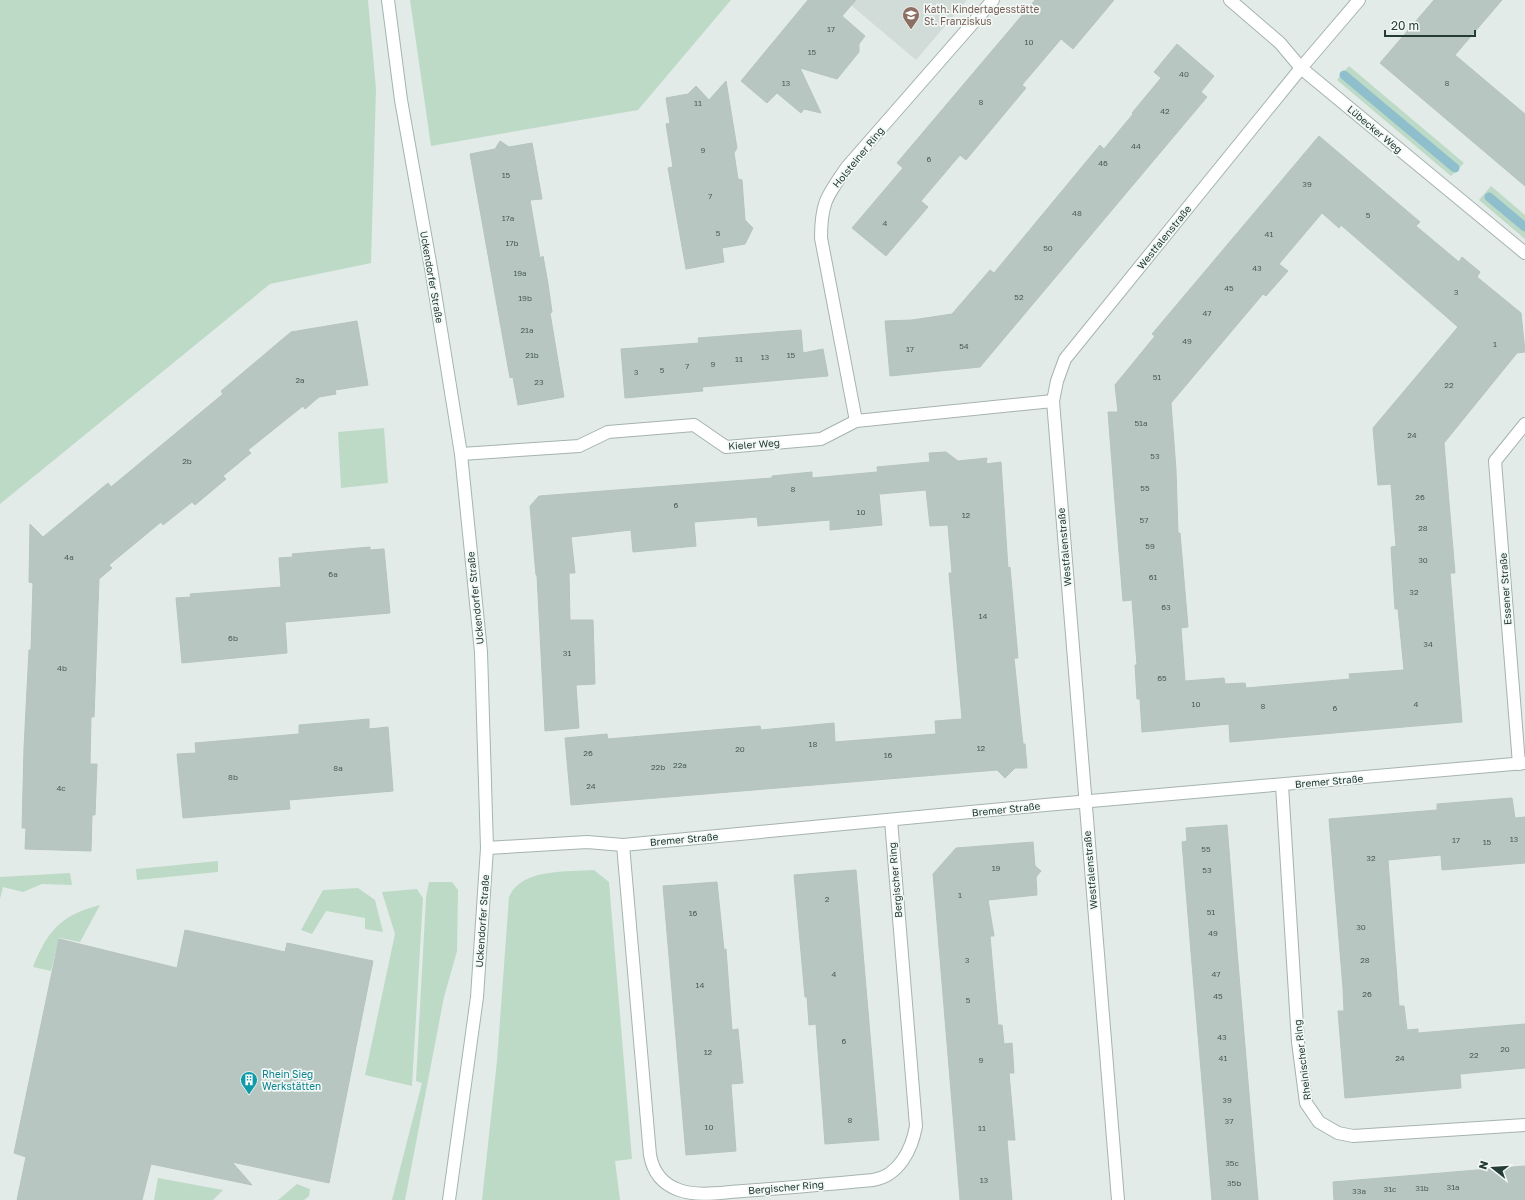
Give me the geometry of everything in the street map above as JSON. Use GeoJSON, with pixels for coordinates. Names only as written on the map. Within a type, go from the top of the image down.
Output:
{"type":"FeatureCollection","features":[{"type":"Feature","properties":{"kind":"street","name":"Uckendorfer Straße"},"geometry":{"type":"LineString","coordinates":[[388,0],[401,100],[431,268],[461,454],[481,652],[487,848],[477,997],[449,1200]]}},
{"type":"Feature","properties":{"kind":"street","name":"Holsteiner Ring"},"geometry":{"type":"LineString","coordinates":[[856,421],[821,238],[821,214],[828,194],[847,167],[993,0]]}},
{"type":"Feature","properties":{"kind":"street","name":"Lübecker Weg"},"geometry":{"type":"LineString","coordinates":[[1230,0],[1280,43],[1301,68],[1525,253]]}},
{"type":"Feature","properties":{"kind":"street","name":"Westfalenstraße"},"geometry":{"type":"LineString","coordinates":[[1118,1200],[1084,802],[1053,401],[1057,381],[1065,359],[1301,68],[1359,0]]}},
{"type":"Feature","properties":{"kind":"street","name":"Kieler Weg"},"geometry":{"type":"LineString","coordinates":[[461,454],[579,446],[608,432],[694,425],[726,447],[821,439],[856,421],[1053,401]]}},
{"type":"Feature","properties":{"kind":"street","name":"Essener Straße"},"geometry":{"type":"LineString","coordinates":[[1522,764],[1495,461],[1525,424]]}},
{"type":"Feature","properties":{"kind":"street","name":"Bremer Straße"},"geometry":{"type":"LineString","coordinates":[[487,848],[587,842],[623,845],[1084,802],[1522,764]]}},
{"type":"Feature","properties":{"kind":"street","name":"Rheinischer Ring"},"geometry":{"type":"LineString","coordinates":[[1282,785],[1298,1042],[1306,1103],[1319,1122],[1338,1133],[1353,1136],[1525,1125]]}},
{"type":"Feature","properties":{"kind":"street","name":"Bergischer Ring"},"geometry":{"type":"LineString","coordinates":[[623,845],[650,1155],[652,1166],[656,1174],[670,1186],[690,1193],[755,1190],[873,1180],[884,1178],[903,1160],[909,1150],[916,1126],[890,820]]}},
{"type":"Feature","properties":{"kind":"shaded area","name":"Kath. Kindertagesstätte St. Franziskus"},"geometry":{"type":"Polygon","coordinates":[[[845,0],[967,0],[916,60],[845,0]]]}},
{"type":"Feature","properties":{"kind":"green space"},"geometry":{"type":"Polygon","coordinates":[[[0,0],[368,0],[376,89],[371,263],[270,284],[0,504],[0,0]]]}},
{"type":"Feature","properties":{"kind":"green space"},"geometry":{"type":"Polygon","coordinates":[[[410,0],[731,0],[638,110],[431,146],[410,0]]]}},
{"type":"Feature","properties":{"kind":"green space"},"geometry":{"type":"Polygon","coordinates":[[[1349,66],[1464,163],[1451,176],[1337,80],[1349,66]]]}},
{"type":"Feature","properties":{"kind":"green space"},"geometry":{"type":"Polygon","coordinates":[[[1491,186],[1525,215],[1525,239],[1479,200],[1491,186]]]}},
{"type":"Feature","properties":{"kind":"green space"},"geometry":{"type":"Polygon","coordinates":[[[384,428],[388,483],[341,488],[338,432],[384,428]]]}},
{"type":"Feature","properties":{"kind":"green space"},"geometry":{"type":"Polygon","coordinates":[[[218,861],[218,872],[137,880],[136,869],[218,861]]]}},
{"type":"Feature","properties":{"kind":"green space"},"geometry":{"type":"Polygon","coordinates":[[[594,870],[609,882],[632,1159],[615,1161],[620,1200],[482,1200],[497,1061],[509,897],[515,888],[534,876],[546,873],[594,870]]]}},
{"type":"Feature","properties":{"kind":"green space"},"geometry":{"type":"Polygon","coordinates":[[[70,873],[72,885],[42,884],[23,892],[3,887],[0,899],[0,877],[70,873]]]}},
{"type":"Feature","properties":{"kind":"green space"},"geometry":{"type":"Polygon","coordinates":[[[429,882],[452,882],[458,890],[457,951],[444,997],[405,1200],[392,1200],[422,1083],[416,1081],[426,897],[429,882]]]}},
{"type":"Feature","properties":{"kind":"green space"},"geometry":{"type":"Polygon","coordinates":[[[358,888],[375,900],[383,932],[365,929],[365,918],[326,911],[312,934],[301,930],[323,890],[358,888]]]}},
{"type":"Feature","properties":{"kind":"green space"},"geometry":{"type":"Polygon","coordinates":[[[417,889],[423,898],[412,1086],[365,1075],[395,934],[382,892],[417,889]]]}},
{"type":"Feature","properties":{"kind":"green space"},"geometry":{"type":"Polygon","coordinates":[[[100,905],[80,942],[59,938],[51,971],[33,967],[44,943],[58,926],[75,914],[100,905]]]}},
{"type":"Feature","properties":{"kind":"green space"},"geometry":{"type":"Polygon","coordinates":[[[158,1178],[223,1190],[213,1200],[154,1200],[158,1178]]]}},
{"type":"Feature","properties":{"kind":"green space"},"geometry":{"type":"Polygon","coordinates":[[[297,1184],[310,1189],[309,1196],[304,1200],[278,1200],[297,1184]]]}},
{"type":"Feature","properties":{"kind":"building"},"geometry":{"type":"Polygon","coordinates":[[[808,0],[856,0],[842,16],[865,36],[859,44],[859,52],[837,79],[800,68],[821,113],[804,109],[801,113],[777,93],[767,103],[741,81],[808,0]]]}},
{"type":"Feature","properties":{"kind":"building"},"geometry":{"type":"Polygon","coordinates":[[[1035,0],[1114,0],[1073,49],[1061,39],[1022,85],[1026,88],[966,160],[960,155],[921,201],[928,207],[886,256],[852,228],[903,168],[897,163],[1035,0]]]}},
{"type":"Feature","properties":{"kind":"building"},"geometry":{"type":"Polygon","coordinates":[[[1434,0],[1502,0],[1455,55],[1525,114],[1525,186],[1380,63],[1434,0]]]}},
{"type":"Feature","properties":{"kind":"building"},"geometry":{"type":"Polygon","coordinates":[[[1177,44],[1214,76],[1201,92],[1207,97],[980,367],[890,376],[885,321],[912,320],[952,314],[990,270],[994,273],[1100,145],[1104,149],[1161,78],[1154,72],[1177,44]]]}},
{"type":"Feature","properties":{"kind":"building"},"geometry":{"type":"Polygon","coordinates":[[[726,81],[737,148],[734,153],[738,179],[742,180],[745,220],[753,228],[745,244],[722,248],[724,262],[686,269],[668,168],[673,167],[666,124],[670,123],[666,98],[688,94],[696,86],[709,100],[726,81]]]}},
{"type":"Feature","properties":{"kind":"building"},"geometry":{"type":"Polygon","coordinates":[[[1319,136],[1420,222],[1416,226],[1459,262],[1462,257],[1480,272],[1477,277],[1521,313],[1525,352],[1517,353],[1444,443],[1455,573],[1450,573],[1462,722],[1230,742],[1229,724],[1142,732],[1140,699],[1137,699],[1135,665],[1137,665],[1132,600],[1123,601],[1108,412],[1118,412],[1115,385],[1155,336],[1152,334],[1319,136]],[[1322,213],[1279,264],[1288,271],[1266,296],[1263,294],[1171,403],[1176,470],[1178,533],[1180,533],[1188,627],[1181,628],[1185,681],[1224,678],[1225,684],[1245,683],[1246,688],[1350,679],[1349,674],[1404,670],[1398,609],[1395,609],[1391,547],[1396,546],[1391,484],[1378,485],[1373,428],[1458,327],[1341,225],[1339,228],[1322,213]]]}},
{"type":"Feature","properties":{"kind":"building"},"geometry":{"type":"Polygon","coordinates":[[[500,141],[509,147],[532,143],[542,199],[530,200],[540,258],[543,256],[548,284],[552,312],[550,313],[564,397],[518,405],[513,377],[510,378],[470,154],[495,149],[500,141]]]}},
{"type":"Feature","properties":{"kind":"building"},"geometry":{"type":"Polygon","coordinates":[[[357,321],[368,385],[335,390],[336,394],[319,397],[305,409],[303,406],[248,450],[251,453],[223,476],[226,479],[195,505],[192,502],[163,525],[161,522],[109,565],[112,568],[99,579],[94,717],[91,717],[90,764],[97,764],[95,815],[92,815],[91,851],[25,849],[26,828],[22,828],[24,748],[29,650],[31,650],[33,583],[29,582],[30,524],[43,537],[108,483],[111,487],[223,394],[221,391],[291,332],[357,321]]]}},
{"type":"Feature","properties":{"kind":"building"},"geometry":{"type":"Polygon","coordinates":[[[801,330],[803,353],[823,349],[828,376],[702,387],[703,391],[625,398],[621,349],[699,343],[698,338],[801,330]]]}},
{"type":"Feature","properties":{"kind":"building"},"geometry":{"type":"Polygon","coordinates":[[[946,452],[958,461],[987,458],[986,464],[1001,462],[1008,568],[1010,567],[1018,658],[1014,658],[1027,768],[1015,768],[1005,778],[997,770],[571,805],[565,738],[607,734],[608,739],[760,726],[761,730],[834,723],[835,742],[936,734],[935,721],[962,719],[949,573],[952,573],[948,525],[930,526],[926,490],[880,494],[877,467],[930,462],[929,453],[946,452]]]}},
{"type":"Feature","properties":{"kind":"building"},"geometry":{"type":"Polygon","coordinates":[[[812,472],[812,478],[877,472],[882,525],[830,530],[830,520],[758,526],[757,517],[694,522],[696,546],[633,552],[631,530],[571,537],[575,573],[569,573],[570,620],[593,620],[595,684],[576,685],[579,728],[545,731],[537,575],[530,506],[539,496],[772,478],[772,476],[812,472]]]}},
{"type":"Feature","properties":{"kind":"building"},"geometry":{"type":"Polygon","coordinates":[[[370,547],[370,550],[384,549],[390,613],[285,622],[287,653],[182,663],[176,598],[191,597],[190,594],[281,587],[279,558],[293,557],[292,554],[370,547]]]}},
{"type":"Feature","properties":{"kind":"building"},"geometry":{"type":"Polygon","coordinates":[[[369,719],[369,729],[388,727],[393,791],[289,800],[290,809],[183,818],[177,754],[196,753],[195,743],[299,734],[299,725],[369,719]]]}},
{"type":"Feature","properties":{"kind":"building"},"geometry":{"type":"Polygon","coordinates":[[[1512,798],[1515,818],[1525,817],[1525,863],[1442,870],[1441,855],[1388,860],[1399,1006],[1404,1006],[1407,1030],[1418,1029],[1418,1033],[1525,1024],[1525,1068],[1460,1074],[1461,1088],[1345,1098],[1338,1011],[1344,1011],[1343,988],[1329,819],[1437,810],[1437,804],[1512,798]]]}},
{"type":"Feature","properties":{"kind":"building"},"geometry":{"type":"Polygon","coordinates":[[[1227,825],[1258,1200],[1212,1200],[1192,964],[1182,842],[1187,841],[1186,828],[1227,825]]]}},
{"type":"Feature","properties":{"kind":"building"},"geometry":{"type":"Polygon","coordinates":[[[1033,842],[1035,866],[1041,871],[1036,877],[1037,895],[988,900],[994,936],[990,936],[998,1025],[1002,1025],[1004,1044],[1012,1043],[1014,1073],[1009,1073],[1015,1140],[1007,1140],[1012,1200],[960,1200],[933,874],[956,848],[1033,842]]]}},
{"type":"Feature","properties":{"kind":"building"},"geometry":{"type":"Polygon","coordinates":[[[856,870],[879,1140],[825,1144],[816,1024],[809,1025],[794,875],[856,870]]]}},
{"type":"Feature","properties":{"kind":"building"},"geometry":{"type":"Polygon","coordinates":[[[717,882],[724,950],[726,949],[732,1030],[738,1029],[743,1083],[731,1084],[736,1151],[686,1155],[663,886],[717,882]]]}},
{"type":"Feature","properties":{"kind":"building","name":"Rhein Sieg Werkstätten"},"geometry":{"type":"Polygon","coordinates":[[[185,930],[285,952],[287,943],[373,961],[329,1183],[232,1162],[252,1185],[151,1164],[142,1200],[17,1200],[26,1157],[14,1153],[59,939],[177,968],[185,930]]]}},
{"type":"Feature","properties":{"kind":"building"},"geometry":{"type":"Polygon","coordinates":[[[1525,1166],[1525,1200],[1334,1200],[1333,1182],[1525,1166]]]}},
{"type":"Feature","properties":{"kind":"waterway"},"geometry":{"type":"LineString","coordinates":[[1344,75],[1455,168]]}},
{"type":"Feature","properties":{"kind":"waterway"},"geometry":{"type":"LineString","coordinates":[[1489,197],[1525,227]]}},
{"type":"Feature","properties":{"kind":"place","name":"Kath. Kindertagesstätte St. Franziskus"},"geometry":{"type":"Point","coordinates":[911,30]}},
{"type":"Feature","properties":{"kind":"place","name":"Rhein Sieg Werkstätten"},"geometry":{"type":"Point","coordinates":[249,1095]}}]}
